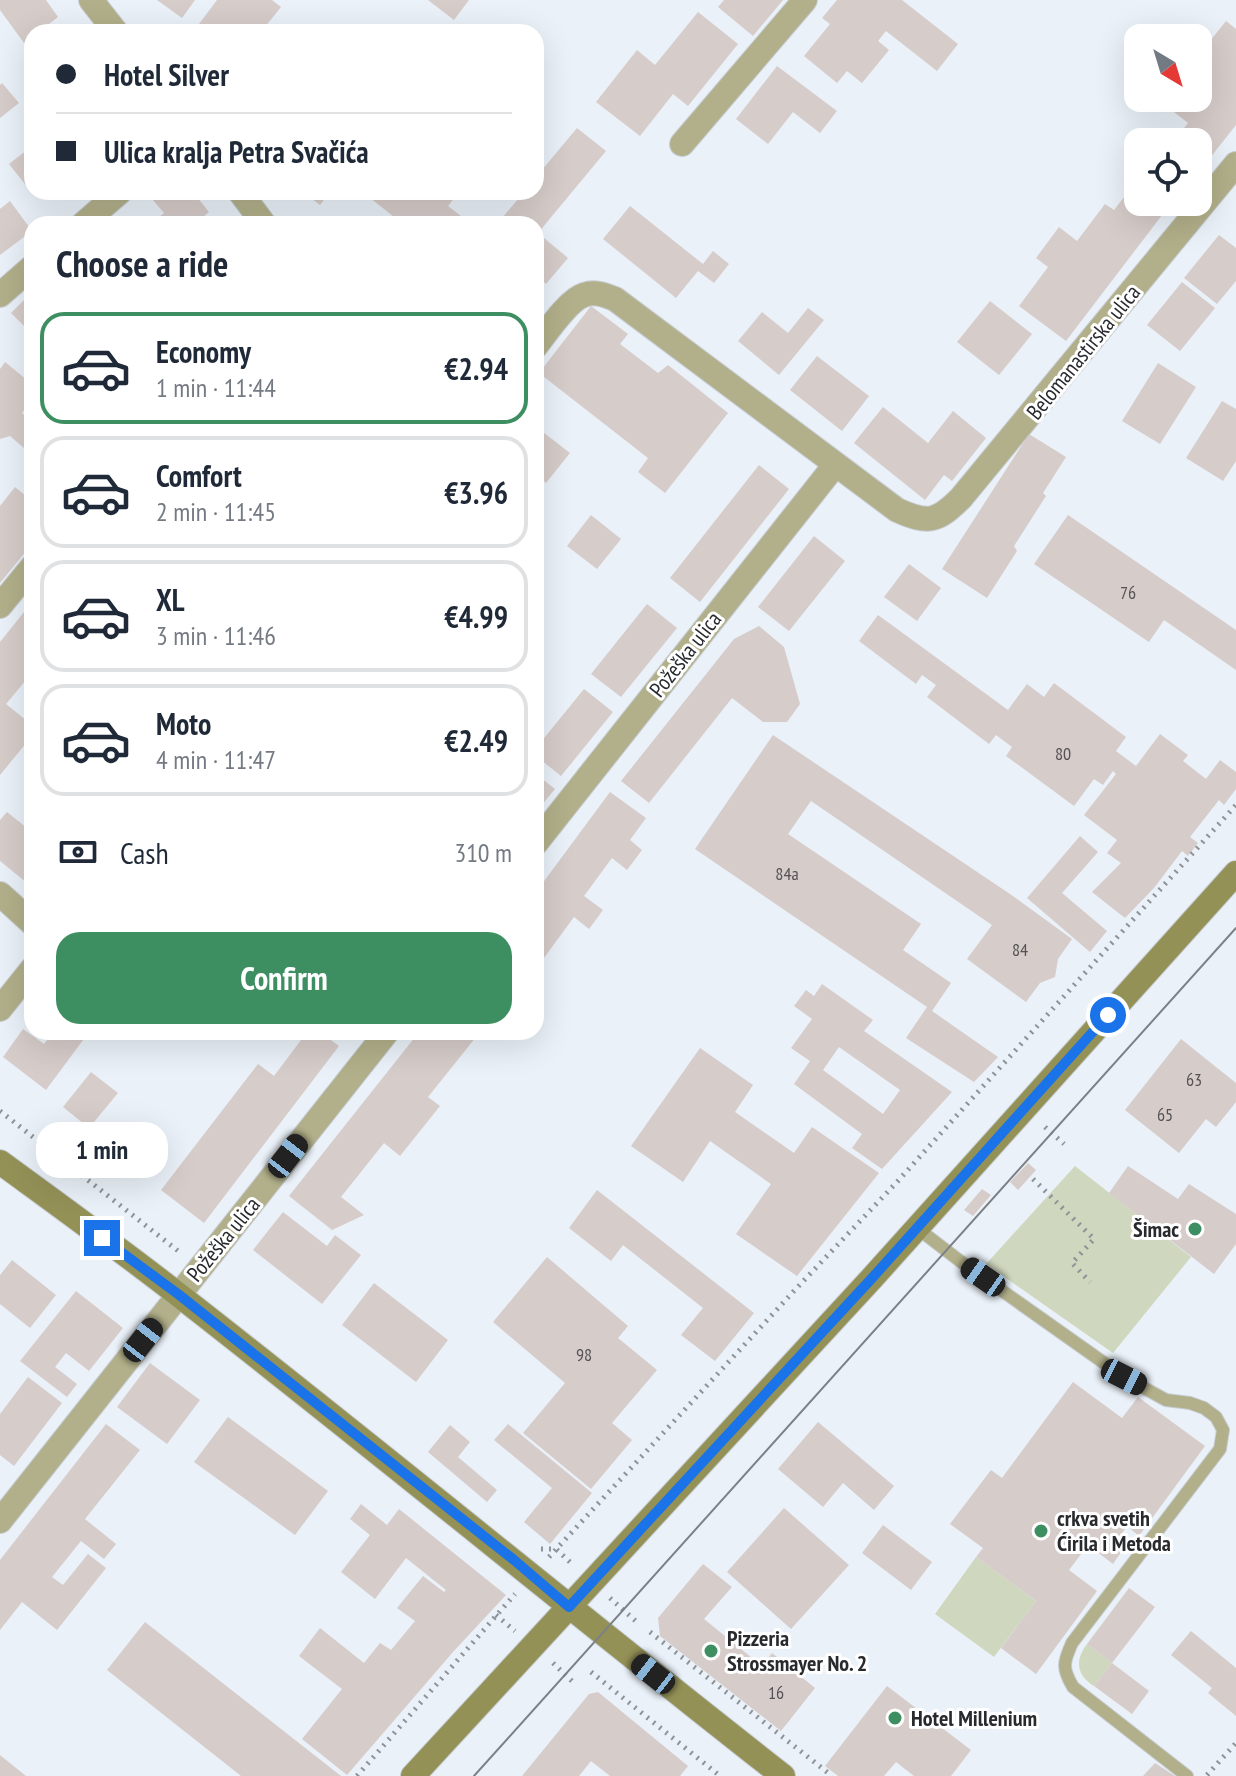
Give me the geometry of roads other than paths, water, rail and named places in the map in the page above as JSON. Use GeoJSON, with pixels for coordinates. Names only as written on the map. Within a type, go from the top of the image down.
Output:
{"type":"FeatureCollection","features":[{"type":"Feature","properties":{"kind":"street"},"geometry":{"type":"LineString","coordinates":[[91,0],[110,24]]}},
{"type":"Feature","properties":{"kind":"street"},"geometry":{"type":"LineString","coordinates":[[682,144],[805,0]]}},
{"type":"Feature","properties":{"kind":"street","name":"Belomanastirska ulica"},"geometry":{"type":"LineString","coordinates":[[835,465],[897,510],[916,519],[935,519],[948,512],[1236,164]]}},
{"type":"Feature","properties":{"kind":"street"},"geometry":{"type":"LineString","coordinates":[[92,216],[111,200]]}},
{"type":"Feature","properties":{"kind":"street"},"geometry":{"type":"LineString","coordinates":[[0,295],[24,274]]}},
{"type":"Feature","properties":{"kind":"street"},"geometry":{"type":"LineString","coordinates":[[544,336],[567,307],[582,295],[599,293],[615,299],[835,465]]}},
{"type":"Feature","properties":{"kind":"street","name":"Požeška ulica"},"geometry":{"type":"LineString","coordinates":[[544,833],[835,465]]}},
{"type":"Feature","properties":{"kind":"street"},"geometry":{"type":"LineString","coordinates":[[0,606],[24,577]]}},
{"type":"Feature","properties":{"kind":"street"},"geometry":{"type":"LineString","coordinates":[[413,1776],[917,1228],[1236,873]]}},
{"type":"Feature","properties":{"kind":"street"},"geometry":{"type":"LineString","coordinates":[[0,894],[24,916]]}},
{"type":"Feature","properties":{"kind":"street"},"geometry":{"type":"LineString","coordinates":[[0,1009],[24,979]]}},
{"type":"Feature","properties":{"kind":"street","name":"Požeška ulica"},"geometry":{"type":"LineString","coordinates":[[0,1521],[381,1040]]}},
{"type":"Feature","properties":{"kind":"street"},"geometry":{"type":"LineString","coordinates":[[0,1162],[178,1294],[783,1776]]}},
{"type":"Feature","properties":{"kind":"lane"},"geometry":{"type":"LineString","coordinates":[[917,1228],[1124,1377],[1166,1400],[1204,1408],[1216,1417],[1223,1430],[1220,1449],[1072,1643],[1064,1660],[1065,1673],[1073,1687],[1187,1776]]}},
{"type":"Feature","properties":{"kind":"tram line"},"geometry":{"type":"LineString","coordinates":[[474,1776],[1236,928]]}},
{"type":"Feature","properties":{"kind":"place","name":"Šimac"},"geometry":{"type":"Point","coordinates":[1195,1229]}},
{"type":"Feature","properties":{"kind":"place","name":"crkva svetih Ćirila i Metoda"},"geometry":{"type":"Point","coordinates":[1041,1531]}},
{"type":"Feature","properties":{"kind":"place","name":"Pizzeria Strossmayer No. 2"},"geometry":{"type":"Point","coordinates":[711,1651]}},
{"type":"Feature","properties":{"kind":"place","name":"Hotel Millenium"},"geometry":{"type":"Point","coordinates":[895,1718]}}]}
